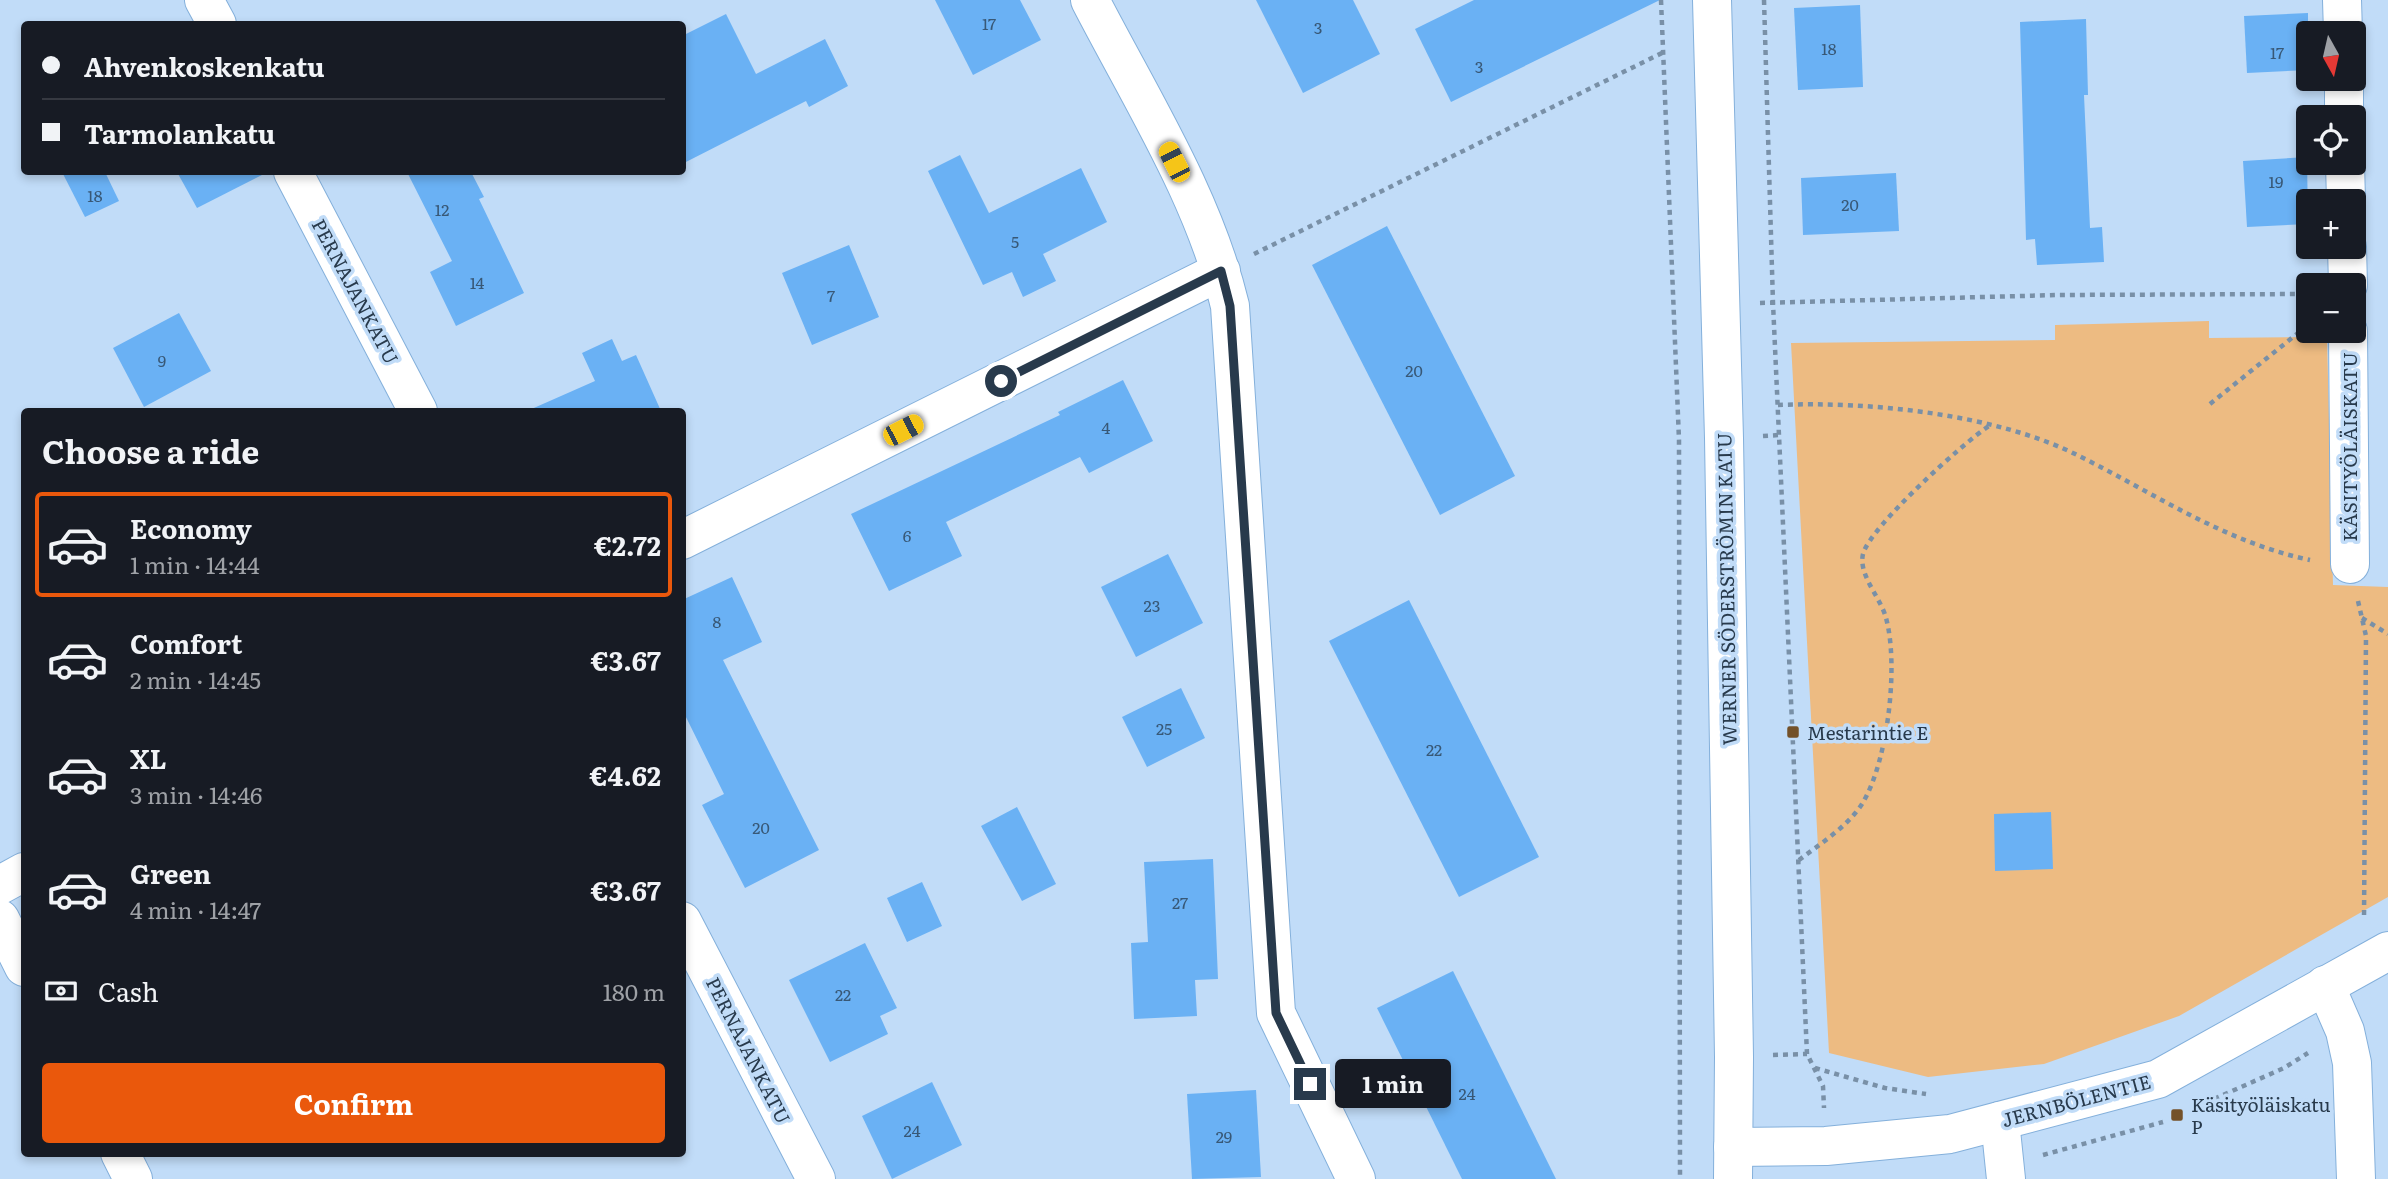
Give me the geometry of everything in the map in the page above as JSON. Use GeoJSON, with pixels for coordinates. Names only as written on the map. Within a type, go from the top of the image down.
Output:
{"type":"FeatureCollection","features":[{"type":"Feature","properties":{"kind":"street"},"geometry":{"type":"LineString","coordinates":[[204,0],[215,21]]}},
{"type":"Feature","properties":{"kind":"street"},"geometry":{"type":"LineString","coordinates":[[1090,0],[1199,209],[1221,271],[1231,320],[1276,1013],[1356,1179]]}},
{"type":"Feature","properties":{"kind":"street","name":"WERNER SÖDERSTRÖMIN KATU"},"geometry":{"type":"LineString","coordinates":[[1712,0],[1720,305],[1733,1163]]}},
{"type":"Feature","properties":{"kind":"street"},"geometry":{"type":"LineString","coordinates":[[2342,0],[2343,21]]}},
{"type":"Feature","properties":{"kind":"street","name":"PERNAJANKATU"},"geometry":{"type":"LineString","coordinates":[[295,175],[416,408]]}},
{"type":"Feature","properties":{"kind":"street"},"geometry":{"type":"LineString","coordinates":[[686,538],[1221,271]]}},
{"type":"Feature","properties":{"kind":"street","name":"KÄSITYÖLÄISKATU"},"geometry":{"type":"LineString","coordinates":[[2348,343],[2350,564]]}},
{"type":"Feature","properties":{"kind":"street"},"geometry":{"type":"LineString","coordinates":[[0,885],[21,874]]}},
{"type":"Feature","properties":{"kind":"street"},"geometry":{"type":"LineString","coordinates":[[0,919],[21,961]]}},
{"type":"Feature","properties":{"kind":"street","name":"PERNAJANKATU"},"geometry":{"type":"LineString","coordinates":[[686,929],[816,1179]]}},
{"type":"Feature","properties":{"kind":"street","name":"JERNBÖLENTIE"},"geometry":{"type":"LineString","coordinates":[[1733,1163],[1826,1146],[1950,1134],[2158,1079],[2325,985],[2382,934]]}},
{"type":"Feature","properties":{"kind":"street"},"geometry":{"type":"LineString","coordinates":[[2325,985],[2345,1031],[2366,1155]]}},
{"type":"Feature","properties":{"kind":"street"},"geometry":{"type":"LineString","coordinates":[[2000,1121],[2006,1179]]}},
{"type":"Feature","properties":{"kind":"street"},"geometry":{"type":"LineString","coordinates":[[122,1157],[134,1179]]}},
{"type":"Feature","properties":{"kind":"path"},"geometry":{"type":"LineString","coordinates":[[1661,0],[1661,53],[1679,440],[1680,1179]]}},
{"type":"Feature","properties":{"kind":"path"},"geometry":{"type":"LineString","coordinates":[[1765,0],[1773,303],[1807,1054],[1823,1086],[1826,1146]]}},
{"type":"Feature","properties":{"kind":"path"},"geometry":{"type":"LineString","coordinates":[[1221,271],[1661,53]]}},
{"type":"Feature","properties":{"kind":"path"},"geometry":{"type":"LineString","coordinates":[[1720,305],[2058,295],[2296,294]]}},
{"type":"Feature","properties":{"kind":"path"},"geometry":{"type":"LineString","coordinates":[[2210,404],[2296,334]]}},
{"type":"Feature","properties":{"kind":"path"},"geometry":{"type":"LineString","coordinates":[[1778,405],[1822,403],[1870,407],[2023,432],[2077,455],[2186,514],[2266,551],[2321,563],[2350,564],[2366,636],[2364,923],[2382,934]]}},
{"type":"Feature","properties":{"kind":"path"},"geometry":{"type":"LineString","coordinates":[[1798,860],[1844,823],[1861,804],[1882,746],[1889,711],[1891,639],[1885,614],[1863,564],[1863,552],[1875,534],[1938,467],[1989,426]]}},
{"type":"Feature","properties":{"kind":"path"},"geometry":{"type":"LineString","coordinates":[[2362,618],[2388,634]]}},
{"type":"Feature","properties":{"kind":"path"},"geometry":{"type":"LineString","coordinates":[[1814,1068],[1885,1088],[1932,1095]]}},
{"type":"Feature","properties":{"kind":"shaded area"},"geometry":{"type":"Polygon","coordinates":[[[2209,321],[2209,338],[2296,337],[2296,343],[2327,343],[2333,585],[2388,587],[2388,897],[2179,1016],[2044,1064],[1928,1077],[1829,1053],[1791,343],[2055,340],[2055,325],[2209,321]]]}},
{"type":"Feature","properties":{"kind":"building"},"geometry":{"type":"Polygon","coordinates":[[[935,0],[1020,0],[1041,40],[973,75],[935,0]]]}},
{"type":"Feature","properties":{"kind":"building"},"geometry":{"type":"Polygon","coordinates":[[[1256,0],[1353,0],[1380,54],[1303,93],[1256,0]]]}},
{"type":"Feature","properties":{"kind":"building"},"geometry":{"type":"Polygon","coordinates":[[[1474,0],[1660,0],[1451,102],[1415,29],[1474,0]]]}},
{"type":"Feature","properties":{"kind":"building"},"geometry":{"type":"Polygon","coordinates":[[[1860,5],[1863,87],[1798,90],[1794,8],[1860,5]]]}},
{"type":"Feature","properties":{"kind":"building"},"geometry":{"type":"Polygon","coordinates":[[[2308,13],[2308,21],[2296,21],[2296,71],[2247,73],[2244,16],[2308,13]]]}},
{"type":"Feature","properties":{"kind":"building"},"geometry":{"type":"Polygon","coordinates":[[[726,14],[756,74],[825,39],[848,86],[809,107],[806,101],[686,162],[686,34],[726,14]]]}},
{"type":"Feature","properties":{"kind":"building"},"geometry":{"type":"Polygon","coordinates":[[[2086,19],[2088,95],[2084,95],[2090,228],[2102,227],[2104,262],[2037,265],[2035,239],[2026,240],[2020,22],[2086,19]]]}},
{"type":"Feature","properties":{"kind":"building"},"geometry":{"type":"Polygon","coordinates":[[[960,155],[989,213],[1081,168],[1107,222],[1043,254],[1056,281],[1023,297],[1012,272],[983,285],[928,171],[960,155]]]}},
{"type":"Feature","properties":{"kind":"building"},"geometry":{"type":"Polygon","coordinates":[[[2296,158],[2296,175],[2307,175],[2307,189],[2296,189],[2296,225],[2247,227],[2243,161],[2296,158]]]}},
{"type":"Feature","properties":{"kind":"building"},"geometry":{"type":"Polygon","coordinates":[[[1896,173],[1899,231],[1803,235],[1801,178],[1896,173]]]}},
{"type":"Feature","properties":{"kind":"building"},"geometry":{"type":"Polygon","coordinates":[[[64,175],[106,175],[119,201],[85,217],[64,175]]]}},
{"type":"Feature","properties":{"kind":"building"},"geometry":{"type":"Polygon","coordinates":[[[179,175],[262,175],[197,208],[179,175]]]}},
{"type":"Feature","properties":{"kind":"building"},"geometry":{"type":"Polygon","coordinates":[[[409,175],[473,175],[484,197],[479,199],[524,293],[456,326],[430,272],[452,261],[409,175]]]}},
{"type":"Feature","properties":{"kind":"building"},"geometry":{"type":"Polygon","coordinates":[[[1387,226],[1515,476],[1440,515],[1312,265],[1387,226]]]}},
{"type":"Feature","properties":{"kind":"building"},"geometry":{"type":"Polygon","coordinates":[[[849,245],[879,317],[812,345],[782,273],[849,245]]]}},
{"type":"Feature","properties":{"kind":"building"},"geometry":{"type":"Polygon","coordinates":[[[179,313],[211,371],[144,407],[113,348],[179,313]]]}},
{"type":"Feature","properties":{"kind":"building"},"geometry":{"type":"Polygon","coordinates":[[[612,339],[622,361],[636,355],[660,408],[534,408],[595,381],[582,353],[612,339]]]}},
{"type":"Feature","properties":{"kind":"building"},"geometry":{"type":"Polygon","coordinates":[[[1123,380],[1153,441],[1089,473],[1080,457],[946,522],[962,556],[889,591],[851,514],[1060,415],[1058,412],[1123,380]]]}},
{"type":"Feature","properties":{"kind":"building"},"geometry":{"type":"Polygon","coordinates":[[[1168,554],[1203,623],[1136,657],[1101,587],[1168,554]]]}},
{"type":"Feature","properties":{"kind":"building"},"geometry":{"type":"Polygon","coordinates":[[[732,577],[762,642],[723,660],[819,850],[745,888],[702,805],[724,794],[686,717],[686,598],[732,577]]]}},
{"type":"Feature","properties":{"kind":"building"},"geometry":{"type":"Polygon","coordinates":[[[1409,600],[1539,857],[1459,897],[1329,641],[1409,600]]]}},
{"type":"Feature","properties":{"kind":"building"},"geometry":{"type":"Polygon","coordinates":[[[1181,688],[1205,738],[1147,767],[1122,717],[1181,688]]]}},
{"type":"Feature","properties":{"kind":"building"},"geometry":{"type":"Polygon","coordinates":[[[1017,807],[1056,884],[1022,901],[981,826],[1017,807]]]}},
{"type":"Feature","properties":{"kind":"building"},"geometry":{"type":"Polygon","coordinates":[[[2051,812],[2053,869],[1995,871],[1994,814],[2051,812]]]}},
{"type":"Feature","properties":{"kind":"building"},"geometry":{"type":"Polygon","coordinates":[[[1213,859],[1218,979],[1195,980],[1197,1016],[1134,1019],[1131,943],[1148,942],[1144,862],[1213,859]]]}},
{"type":"Feature","properties":{"kind":"building"},"geometry":{"type":"Polygon","coordinates":[[[922,882],[942,926],[907,942],[887,898],[922,882]]]}},
{"type":"Feature","properties":{"kind":"building"},"geometry":{"type":"Polygon","coordinates":[[[865,943],[897,1008],[880,1016],[888,1034],[830,1062],[789,980],[865,943]]]}},
{"type":"Feature","properties":{"kind":"building"},"geometry":{"type":"Polygon","coordinates":[[[1453,971],[1556,1179],[1462,1179],[1377,1008],[1453,971]]]}},
{"type":"Feature","properties":{"kind":"building"},"geometry":{"type":"Polygon","coordinates":[[[932,1082],[962,1145],[892,1179],[862,1116],[932,1082]]]}},
{"type":"Feature","properties":{"kind":"building"},"geometry":{"type":"Polygon","coordinates":[[[1256,1090],[1261,1177],[1192,1179],[1187,1094],[1256,1090]]]}},
{"type":"Feature","properties":{"kind":"place","name":"Mestarintie E"},"geometry":{"type":"Point","coordinates":[1793,732]}},
{"type":"Feature","properties":{"kind":"place","name":"Käsityöläiskatu P"},"geometry":{"type":"Point","coordinates":[2177,1115]}},
{"type":"Feature","properties":{"kind":"route"},"geometry":{"type":"LineString","coordinates":[[1001,381],[1221,271],[1230,306],[1276,1013],[1310,1084]]}}]}
